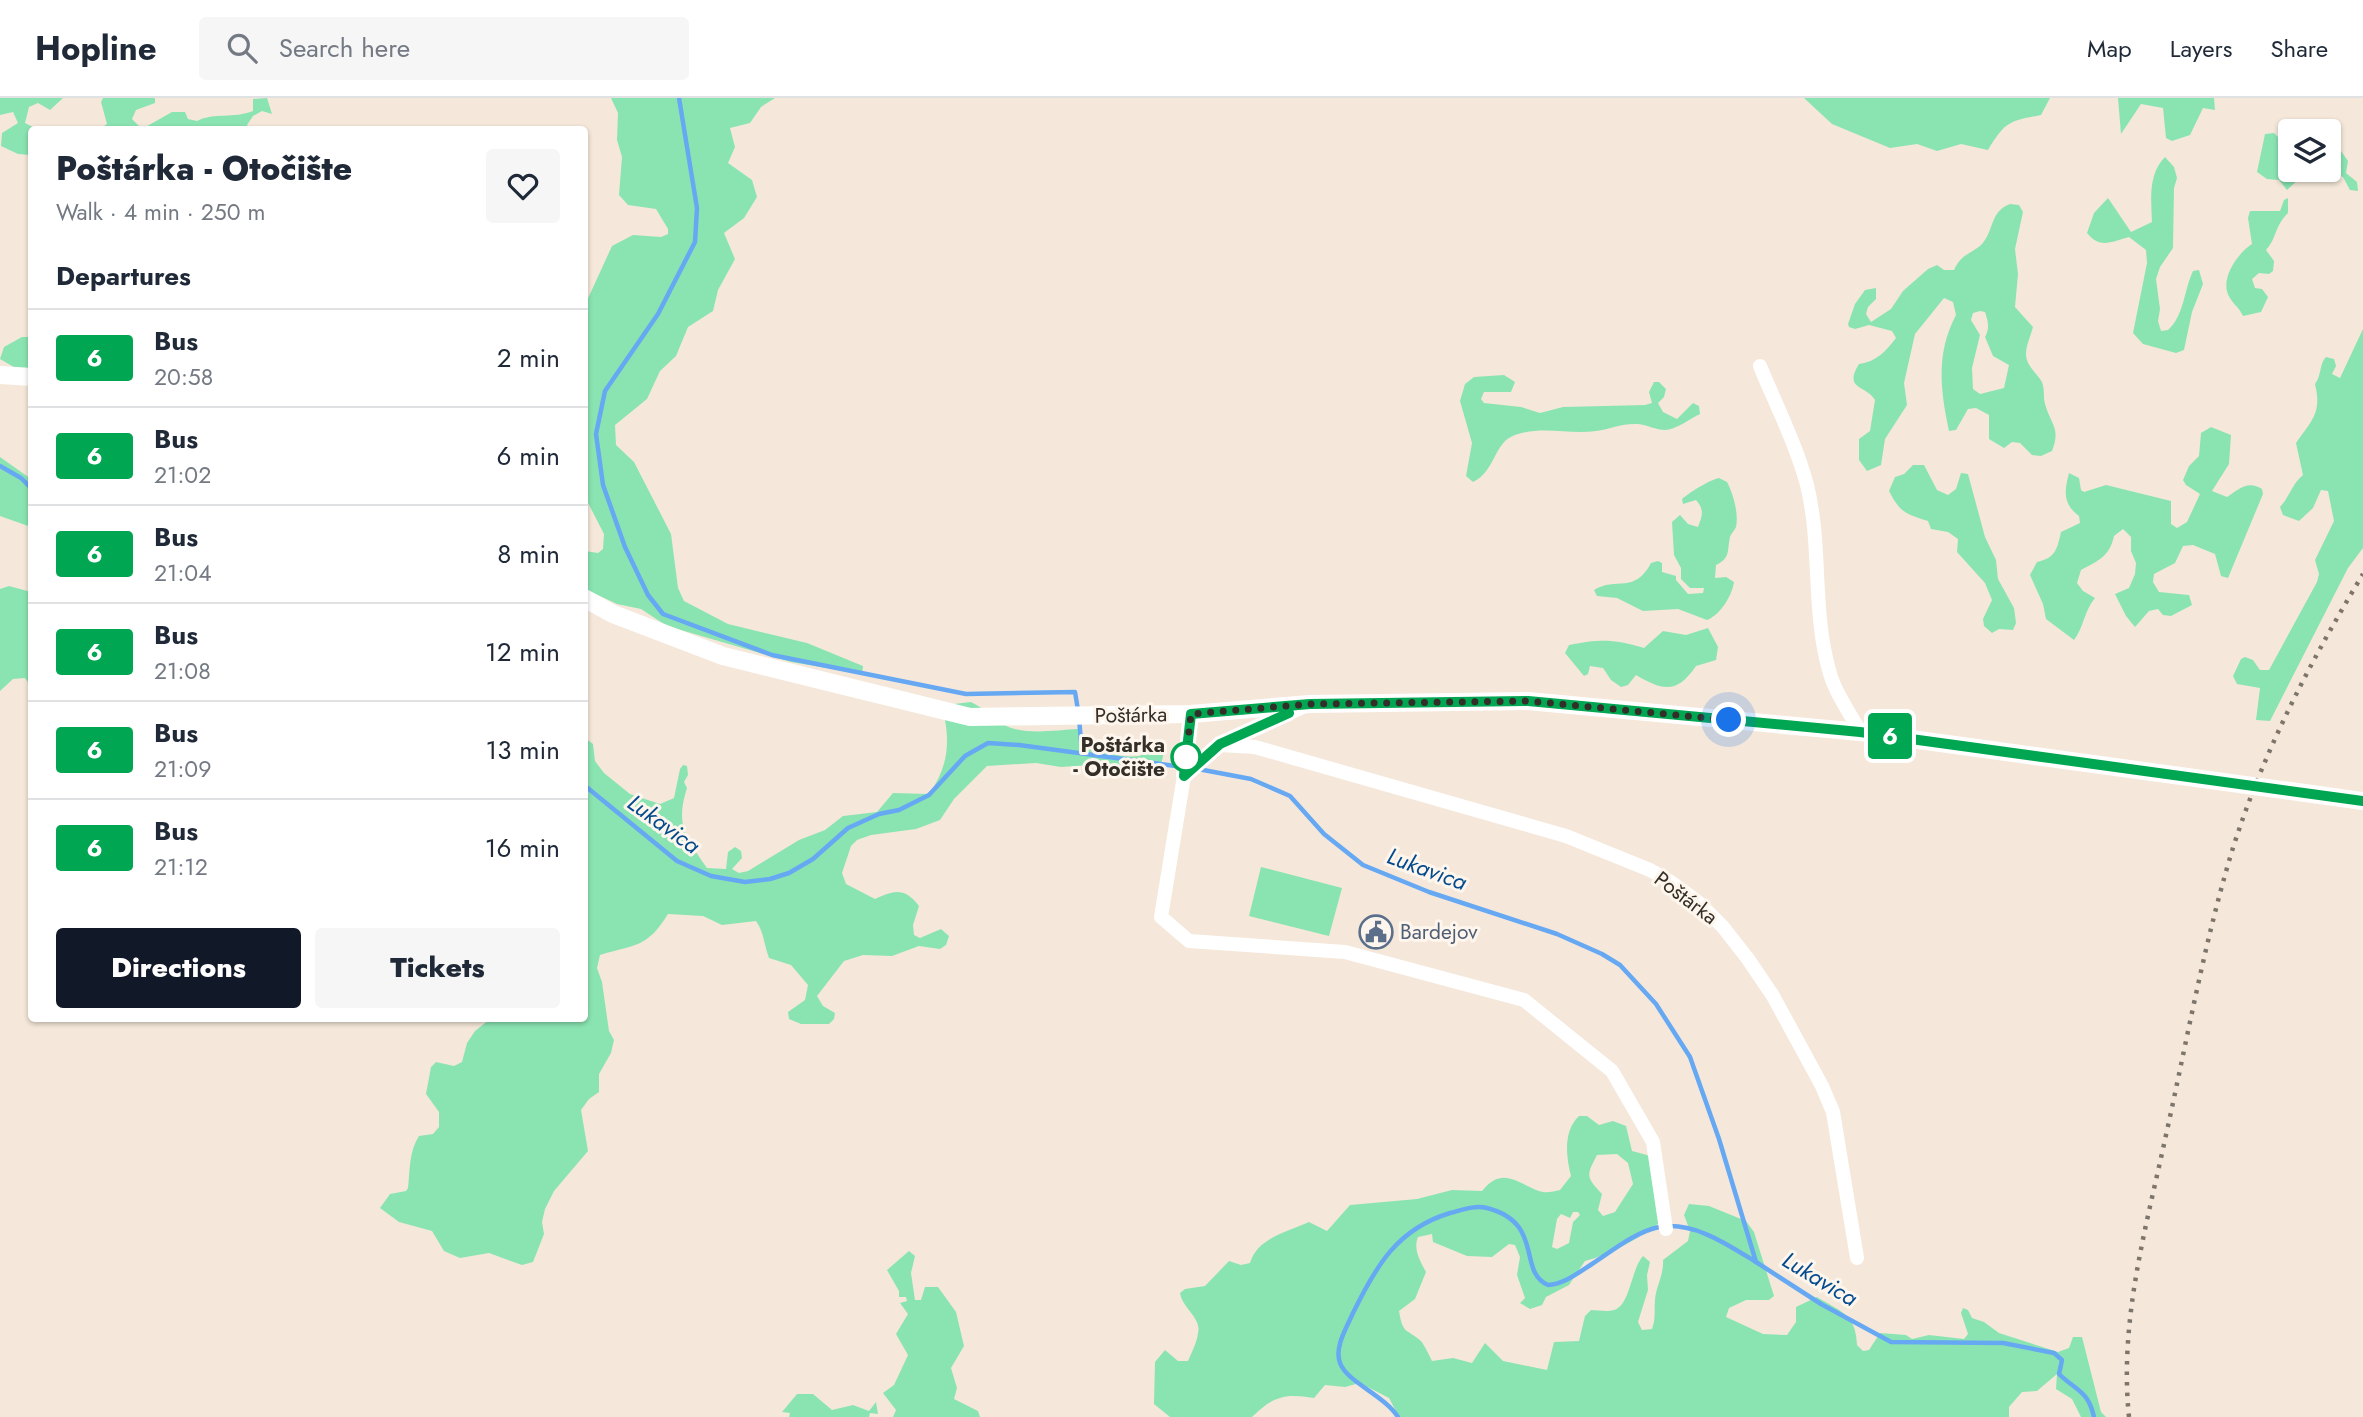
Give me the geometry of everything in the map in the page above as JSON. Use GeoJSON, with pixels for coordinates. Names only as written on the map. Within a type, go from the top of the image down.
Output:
{"type":"FeatureCollection","features":[{"type":"Feature","properties":{"kind":"street"},"geometry":{"type":"LineString","coordinates":[[1760,366],[1807,485],[1814,529],[1818,609],[1829,672],[1860,732]]}},
{"type":"Feature","properties":{"kind":"street"},"geometry":{"type":"LineString","coordinates":[[0,375],[28,377]]}},
{"type":"Feature","properties":{"kind":"street","name":"Poštárka"},"geometry":{"type":"LineString","coordinates":[[588,600],[613,614],[723,656],[970,717],[1191,714],[1310,704],[1528,701],[1860,732],[2363,801]]}},
{"type":"Feature","properties":{"kind":"street"},"geometry":{"type":"LineString","coordinates":[[1184,776],[1220,744],[1310,704]]}},
{"type":"Feature","properties":{"kind":"street"},"geometry":{"type":"LineString","coordinates":[[1191,714],[1184,776],[1161,917],[1189,941],[1345,951],[1524,1000],[1612,1071],[1653,1142],[1666,1229]]}},
{"type":"Feature","properties":{"kind":"street","name":"Poštárka"},"geometry":{"type":"LineString","coordinates":[[1220,744],[1255,747],[1566,836],[1650,870],[1698,902],[1723,927],[1754,969],[1822,1086],[1833,1112],[1857,1258]]}},
{"type":"Feature","properties":{"kind":"green space"},"geometry":{"type":"Polygon","coordinates":[[[0,98],[63,98],[50,110],[38,103],[29,107],[25,123],[31,126],[28,126],[28,155],[18,154],[1,146],[2,133],[18,123],[13,112],[0,115],[0,98]]]}},
{"type":"Feature","properties":{"kind":"green space"},"geometry":{"type":"Polygon","coordinates":[[[103,98],[155,98],[155,103],[136,110],[132,119],[139,126],[104,126],[107,124],[101,102],[103,98]]]}},
{"type":"Feature","properties":{"kind":"green space"},"geometry":{"type":"Polygon","coordinates":[[[267,98],[272,114],[262,111],[253,116],[247,125],[147,126],[172,112],[185,112],[188,119],[197,121],[210,117],[239,115],[253,111],[253,99],[267,98]]]}},
{"type":"Feature","properties":{"kind":"green space"},"geometry":{"type":"Polygon","coordinates":[[[611,98],[775,98],[761,107],[750,123],[730,128],[735,147],[728,163],[752,180],[757,197],[744,218],[724,233],[735,259],[718,290],[713,311],[688,327],[676,356],[660,371],[647,399],[615,425],[616,445],[634,462],[671,534],[678,588],[684,601],[728,624],[807,643],[863,666],[862,674],[791,662],[667,626],[641,609],[617,604],[588,590],[588,551],[598,553],[603,549],[604,534],[588,503],[588,298],[612,246],[633,235],[661,237],[668,234],[668,229],[656,209],[628,205],[619,195],[622,157],[617,140],[618,113],[611,98]]]}},
{"type":"Feature","properties":{"kind":"green space"},"geometry":{"type":"Polygon","coordinates":[[[1804,98],[2050,98],[2041,115],[2009,124],[1988,150],[1961,144],[1937,151],[1917,144],[1890,148],[1832,124],[1804,98]]]}},
{"type":"Feature","properties":{"kind":"green space"},"geometry":{"type":"Polygon","coordinates":[[[2118,98],[2214,98],[2215,110],[2203,108],[2190,135],[2172,141],[2166,138],[2163,108],[2141,104],[2121,134],[2118,98]]]}},
{"type":"Feature","properties":{"kind":"green space"},"geometry":{"type":"Polygon","coordinates":[[[2274,133],[2278,137],[2278,180],[2267,179],[2257,172],[2265,134],[2274,133]]]}},
{"type":"Feature","properties":{"kind":"green space"},"geometry":{"type":"Polygon","coordinates":[[[2341,151],[2348,161],[2346,173],[2357,182],[2358,191],[2350,190],[2343,177],[2341,151]]]}},
{"type":"Feature","properties":{"kind":"green space"},"geometry":{"type":"Polygon","coordinates":[[[2165,157],[2174,167],[2177,178],[2174,188],[2173,248],[2160,267],[2156,279],[2161,331],[2168,330],[2177,318],[2193,271],[2199,270],[2203,284],[2192,312],[2184,350],[2176,353],[2143,344],[2133,333],[2147,263],[2146,250],[2129,237],[2101,243],[2087,233],[2094,213],[2108,198],[2131,232],[2152,222],[2153,179],[2165,157]]]}},
{"type":"Feature","properties":{"kind":"green space"},"geometry":{"type":"Polygon","coordinates":[[[2281,182],[2296,182],[2287,190],[2281,182]]]}},
{"type":"Feature","properties":{"kind":"green space"},"geometry":{"type":"Polygon","coordinates":[[[2288,198],[2288,213],[2266,250],[2274,261],[2273,271],[2269,274],[2259,273],[2252,279],[2255,288],[2262,289],[2268,297],[2261,312],[2243,316],[2230,298],[2226,283],[2236,260],[2252,244],[2248,218],[2250,211],[2280,211],[2284,200],[2288,198]]]}},
{"type":"Feature","properties":{"kind":"green space"},"geometry":{"type":"Polygon","coordinates":[[[2010,204],[2019,205],[2023,212],[2015,249],[2018,274],[2015,307],[2033,327],[2026,358],[2043,385],[2045,404],[2056,437],[2052,451],[2041,456],[2032,455],[2020,443],[2012,442],[2004,448],[1989,439],[1989,415],[1976,408],[1968,409],[1956,430],[1949,431],[1943,400],[1942,372],[1945,343],[1956,315],[1953,302],[1944,298],[1915,334],[1904,383],[1907,405],[1885,439],[1881,465],[1867,471],[1859,460],[1859,439],[1870,431],[1875,400],[1855,383],[1853,378],[1859,364],[1880,355],[1896,338],[1892,331],[1869,325],[1855,329],[1849,327],[1855,304],[1865,290],[1876,288],[1876,299],[1868,307],[1866,314],[1871,322],[1891,309],[1903,291],[1928,269],[1937,265],[1944,270],[1954,270],[1963,257],[1986,239],[1996,216],[2010,204]],[[1985,312],[1973,313],[1971,320],[1980,335],[1972,368],[1973,389],[1980,394],[2004,388],[2009,365],[1993,356],[1985,337],[1988,324],[1985,312]]]}},
{"type":"Feature","properties":{"kind":"green space"},"geometry":{"type":"Polygon","coordinates":[[[2363,329],[2363,548],[2348,568],[2270,721],[2256,720],[2260,688],[2237,684],[2233,676],[2241,659],[2245,657],[2253,660],[2260,670],[2269,670],[2317,582],[2319,574],[2315,560],[2334,521],[2328,491],[2321,490],[2313,508],[2299,521],[2283,515],[2280,507],[2303,475],[2296,443],[2314,416],[2317,402],[2315,384],[2324,360],[2326,357],[2334,359],[2336,366],[2332,374],[2340,378],[2363,329]]]}},
{"type":"Feature","properties":{"kind":"green space"},"geometry":{"type":"Polygon","coordinates":[[[22,337],[28,337],[28,375],[0,359],[4,347],[22,337]]]}},
{"type":"Feature","properties":{"kind":"green space"},"geometry":{"type":"Polygon","coordinates":[[[1504,375],[1515,382],[1511,392],[1484,392],[1481,399],[1484,403],[1521,407],[1540,413],[1563,407],[1645,405],[1652,403],[1649,392],[1654,382],[1659,382],[1666,389],[1664,397],[1658,403],[1663,412],[1677,419],[1693,403],[1699,406],[1700,414],[1669,430],[1632,424],[1596,431],[1546,430],[1515,435],[1502,444],[1486,471],[1473,482],[1466,476],[1472,443],[1460,401],[1465,384],[1474,377],[1504,375]]]}},
{"type":"Feature","properties":{"kind":"green space"},"geometry":{"type":"Polygon","coordinates":[[[2211,427],[2231,435],[2229,464],[2212,491],[2227,497],[2252,485],[2262,489],[2263,494],[2228,578],[2221,576],[2215,554],[2193,545],[2183,546],[2175,563],[2154,574],[2153,582],[2159,592],[2189,595],[2192,605],[2171,616],[2163,615],[2158,609],[2149,611],[2135,627],[2115,594],[2129,588],[2135,574],[2136,563],[2131,551],[2131,537],[2123,529],[2114,536],[2110,548],[2102,557],[2081,570],[2077,583],[2083,591],[2095,598],[2074,640],[2046,619],[2043,604],[2030,575],[2037,562],[2048,558],[2054,552],[2061,532],[2080,523],[2079,516],[2067,502],[2069,473],[2079,478],[2081,490],[2084,492],[2106,485],[2171,501],[2171,524],[2177,528],[2187,522],[2200,494],[2183,480],[2189,466],[2199,456],[2201,433],[2211,427]]]}},
{"type":"Feature","properties":{"kind":"green space"},"geometry":{"type":"Polygon","coordinates":[[[0,457],[28,477],[28,526],[0,516],[0,457]]]}},
{"type":"Feature","properties":{"kind":"green space"},"geometry":{"type":"Polygon","coordinates":[[[1913,465],[1924,465],[1937,490],[1948,495],[1956,489],[1961,473],[1968,474],[1985,537],[1996,560],[1998,579],[2014,608],[2016,623],[2013,630],[1999,629],[1992,633],[1984,626],[1983,619],[1992,600],[1985,583],[1957,552],[1958,539],[1948,532],[1931,529],[1928,521],[1904,511],[1893,498],[1889,491],[1895,477],[1904,474],[1913,465]]]}},
{"type":"Feature","properties":{"kind":"green space"},"geometry":{"type":"Polygon","coordinates":[[[1719,478],[1727,482],[1735,504],[1737,522],[1726,556],[1716,565],[1715,578],[1726,577],[1734,582],[1728,599],[1716,614],[1707,620],[1678,609],[1643,611],[1617,598],[1597,596],[1594,590],[1638,579],[1651,563],[1658,561],[1662,563],[1662,572],[1676,576],[1676,580],[1688,594],[1703,593],[1704,588],[1690,588],[1681,579],[1681,568],[1674,555],[1672,522],[1680,515],[1688,524],[1698,527],[1701,507],[1696,500],[1683,504],[1682,499],[1719,478]]]}},
{"type":"Feature","properties":{"kind":"green space"},"geometry":{"type":"Polygon","coordinates":[[[9,586],[28,591],[28,682],[25,678],[13,679],[0,691],[0,589],[9,586]]]}},
{"type":"Feature","properties":{"kind":"green space"},"geometry":{"type":"Polygon","coordinates":[[[1708,628],[1718,647],[1716,660],[1696,666],[1682,681],[1669,687],[1662,687],[1636,675],[1628,685],[1621,687],[1611,680],[1603,668],[1590,666],[1588,674],[1584,676],[1565,653],[1569,645],[1598,641],[1644,648],[1663,631],[1686,635],[1708,628]]]}},
{"type":"Feature","properties":{"kind":"green space"},"geometry":{"type":"Polygon","coordinates":[[[971,702],[1002,724],[1020,730],[1078,729],[1098,747],[1121,756],[1140,756],[1153,741],[1162,744],[1161,763],[1150,779],[1125,778],[1090,765],[1061,767],[1036,763],[987,766],[954,799],[940,820],[916,829],[871,835],[857,840],[851,846],[842,873],[846,884],[875,899],[894,892],[904,893],[919,906],[913,925],[914,935],[920,938],[941,929],[949,936],[946,945],[940,949],[919,946],[892,956],[863,955],[844,961],[817,996],[823,1006],[835,1013],[829,1024],[801,1024],[789,1019],[788,1012],[805,1000],[808,985],[791,965],[769,958],[756,921],[722,925],[703,916],[668,914],[647,939],[600,955],[597,968],[602,982],[609,1031],[614,1040],[611,1053],[599,1074],[599,1092],[589,1099],[581,1110],[588,1151],[554,1191],[545,1209],[542,1222],[544,1234],[533,1262],[522,1265],[489,1253],[460,1258],[444,1251],[432,1231],[399,1222],[380,1208],[390,1194],[406,1191],[412,1154],[419,1136],[433,1134],[439,1127],[439,1112],[426,1094],[431,1067],[436,1062],[454,1066],[462,1062],[467,1043],[475,1031],[486,1022],[588,1022],[588,740],[593,744],[595,761],[604,773],[630,794],[660,804],[674,798],[680,769],[683,765],[687,766],[688,775],[684,782],[687,788],[682,812],[688,839],[707,868],[726,869],[728,852],[735,847],[741,851],[742,858],[732,869],[739,873],[748,871],[799,840],[825,830],[843,816],[877,812],[893,793],[929,794],[943,767],[947,740],[945,720],[954,704],[971,702]]]}},
{"type":"Feature","properties":{"kind":"green space"},"geometry":{"type":"Polygon","coordinates":[[[1261,867],[1342,888],[1329,936],[1249,916],[1261,867]]]}},
{"type":"Feature","properties":{"kind":"green space"},"geometry":{"type":"Polygon","coordinates":[[[1579,1116],[1587,1116],[1599,1125],[1613,1121],[1626,1126],[1632,1151],[1647,1155],[1656,1163],[1663,1220],[1626,1244],[1585,1261],[1569,1285],[1546,1297],[1542,1305],[1530,1309],[1520,1303],[1525,1298],[1517,1275],[1520,1257],[1515,1245],[1509,1244],[1492,1257],[1467,1256],[1433,1242],[1432,1234],[1418,1237],[1417,1250],[1426,1272],[1415,1299],[1399,1311],[1404,1328],[1421,1341],[1432,1361],[1453,1358],[1472,1363],[1485,1343],[1503,1361],[1547,1370],[1554,1342],[1579,1341],[1585,1316],[1591,1310],[1611,1311],[1624,1302],[1643,1256],[1650,1262],[1648,1290],[1638,1322],[1642,1330],[1652,1329],[1663,1260],[1688,1241],[1690,1231],[1684,1215],[1689,1204],[1709,1206],[1746,1221],[1754,1232],[1774,1296],[1769,1300],[1746,1300],[1729,1308],[1726,1317],[1763,1334],[1787,1335],[1796,1322],[1796,1307],[1817,1297],[1846,1315],[1854,1327],[1857,1345],[1863,1351],[1869,1350],[1880,1333],[1906,1335],[1912,1339],[1929,1335],[1964,1339],[1968,1334],[1961,1313],[1963,1308],[1968,1310],[1972,1318],[1984,1322],[1999,1333],[2058,1352],[2069,1348],[2073,1337],[2082,1337],[2101,1412],[2106,1417],[2081,1417],[2072,1399],[2056,1389],[2057,1374],[2037,1391],[2022,1392],[2009,1407],[2009,1417],[1399,1417],[1389,1398],[1360,1383],[1345,1387],[1325,1385],[1314,1398],[1288,1396],[1273,1400],[1252,1417],[1170,1417],[1154,1404],[1155,1362],[1165,1350],[1178,1361],[1188,1361],[1197,1340],[1197,1323],[1180,1293],[1185,1289],[1205,1286],[1229,1261],[1241,1265],[1250,1263],[1259,1247],[1291,1229],[1309,1222],[1327,1231],[1350,1205],[1417,1199],[1452,1190],[1482,1191],[1490,1183],[1505,1178],[1543,1192],[1560,1190],[1571,1176],[1567,1144],[1574,1122],[1579,1116]],[[1617,1154],[1597,1155],[1589,1176],[1602,1194],[1598,1210],[1603,1216],[1615,1212],[1633,1184],[1628,1163],[1617,1154]],[[1573,1212],[1570,1218],[1561,1214],[1557,1219],[1552,1247],[1557,1249],[1569,1243],[1573,1222],[1580,1215],[1573,1212]]]}},
{"type":"Feature","properties":{"kind":"green space"},"geometry":{"type":"Polygon","coordinates":[[[909,1251],[915,1256],[911,1273],[915,1300],[921,1300],[925,1287],[938,1287],[956,1312],[964,1346],[951,1368],[957,1388],[954,1399],[978,1411],[980,1417],[893,1417],[896,1410],[883,1393],[894,1385],[908,1355],[896,1334],[908,1314],[900,1303],[907,1301],[906,1297],[899,1297],[899,1291],[887,1270],[909,1251]]]}},
{"type":"Feature","properties":{"kind":"green space"},"geometry":{"type":"Polygon","coordinates":[[[797,1394],[813,1394],[832,1410],[853,1405],[869,1411],[876,1402],[878,1414],[870,1413],[869,1417],[789,1417],[790,1413],[782,1412],[797,1394]]]}},
{"type":"Feature","properties":{"kind":"waterway"},"geometry":{"type":"LineString","coordinates":[[679,98],[697,208],[695,242],[658,314],[605,391],[596,434],[603,485],[625,547],[648,595],[663,614],[772,655],[966,694],[1075,692],[1078,710]]}},
{"type":"Feature","properties":{"kind":"waterway","name":"Lukavica"},"geometry":{"type":"LineString","coordinates":[[0,466],[28,485]]}},
{"type":"Feature","properties":{"kind":"waterway"},"geometry":{"type":"LineString","coordinates":[[1079,718],[1082,753]]}},
{"type":"Feature","properties":{"kind":"waterway","name":"Lukavica"},"geometry":{"type":"LineString","coordinates":[[588,788],[677,861],[711,876],[745,882],[789,873],[813,859],[848,828],[879,814],[899,810],[929,795],[965,756],[988,743],[1183,767]]}},
{"type":"Feature","properties":{"kind":"waterway","name":"Lukavica"},"geometry":{"type":"LineString","coordinates":[[1198,769],[1251,779],[1290,796],[1324,834],[1363,865],[1429,892],[1557,934],[1620,965],[1656,1004],[1690,1057],[1719,1139],[1756,1262],[1821,1304],[1891,1342],[2003,1343],[2054,1353],[2062,1360],[2059,1374],[2085,1396],[2094,1417]]}},
{"type":"Feature","properties":{"kind":"waterway"},"geometry":{"type":"LineString","coordinates":[[1398,1417],[1384,1402],[1344,1370],[1340,1363],[1339,1350],[1353,1313],[1370,1280],[1390,1251],[1402,1239],[1432,1220],[1477,1207],[1505,1215],[1517,1225],[1524,1236],[1534,1270],[1539,1279],[1548,1285],[1571,1278],[1633,1237],[1659,1227],[1672,1226],[1698,1231],[1756,1262]]}},
{"type":"Feature","properties":{"kind":"railway"},"geometry":{"type":"LineString","coordinates":[[2129,1417],[2128,1346],[2136,1275],[2196,992],[2222,886],[2244,814],[2273,743],[2306,674],[2363,574]]}},
{"type":"Feature","properties":{"kind":"bus line","name":"6"},"geometry":{"type":"LineString","coordinates":[[1289,713],[1220,744],[1184,776],[1191,714],[1310,704],[1528,701],[1860,732],[2363,801]]}},
{"type":"Feature","properties":{"kind":"place","name":"Poštárka - Otočište"},"geometry":{"type":"Point","coordinates":[1186,757]}},
{"type":"Feature","properties":{"kind":"place","name":"Bardejov"},"geometry":{"type":"Point","coordinates":[1376,932]}},
{"type":"Feature","properties":{"kind":"route"},"geometry":{"type":"LineString","coordinates":[[1186,757],[1191,714],[1310,704],[1528,701],[1729,720]]}}]}
